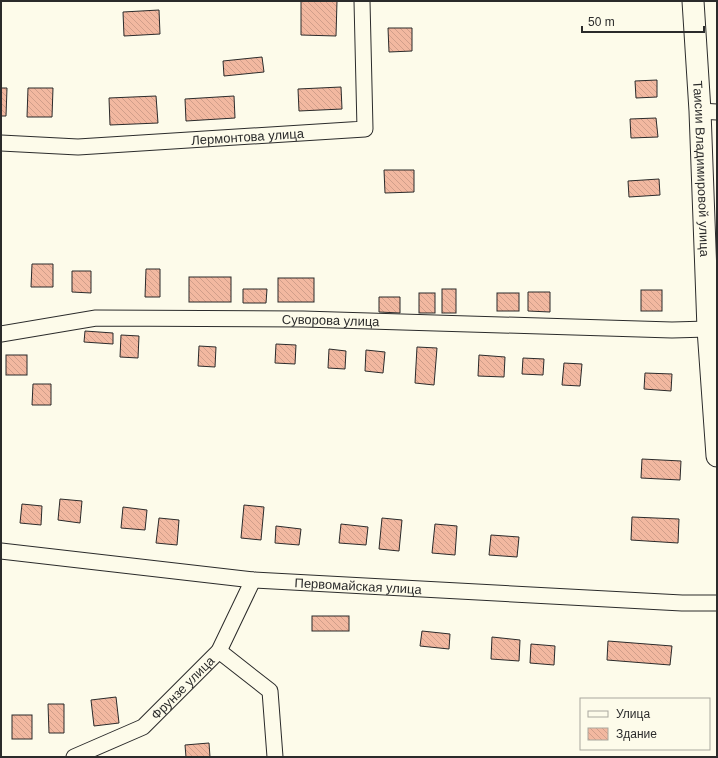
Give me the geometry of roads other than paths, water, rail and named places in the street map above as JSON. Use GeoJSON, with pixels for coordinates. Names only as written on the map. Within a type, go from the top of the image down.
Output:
{"type":"FeatureCollection","features":[{"type":"Feature","properties":{"kind":"street","name":"Лермонтова улица"},"geometry":{"type":"LineString","coordinates":[[1,143],[78,147],[365,129],[362,1]]}},
{"type":"Feature","properties":{"kind":"street","name":"Таисии Владимировой улица"},"geometry":{"type":"LineString","coordinates":[[693,1],[709,112],[708,329],[717,456]]}},
{"type":"Feature","properties":{"kind":"street","name":"Суворова улица"},"geometry":{"type":"LineString","coordinates":[[1,334],[96,318],[303,319],[661,330],[708,329]]}},
{"type":"Feature","properties":{"kind":"street","name":"Первомайская улица"},"geometry":{"type":"LineString","coordinates":[[1,551],[253,580],[682,603],[717,603]]}},
{"type":"Feature","properties":{"kind":"street","name":"Фрунзе улица"},"geometry":{"type":"LineString","coordinates":[[74,757],[143,727],[219,651],[253,580]]}},
{"type":"Feature","properties":{"kind":"street"},"geometry":{"type":"LineString","coordinates":[[219,651],[270,691],[275,757]]}}]}
